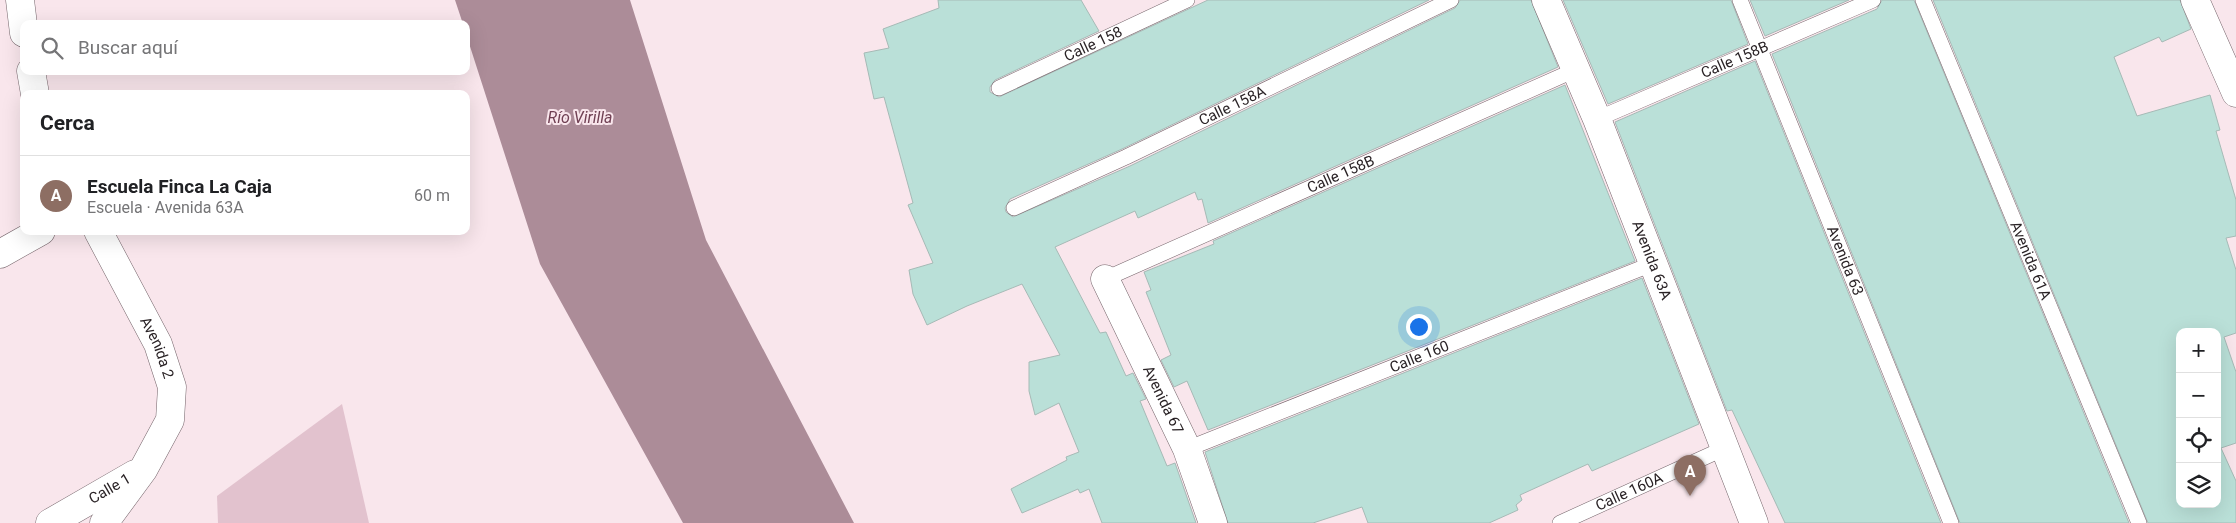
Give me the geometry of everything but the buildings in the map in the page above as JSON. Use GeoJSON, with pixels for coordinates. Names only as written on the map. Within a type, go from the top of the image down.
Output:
{"type":"FeatureCollection","features":[{"type":"Feature","properties":{"kind":"street"},"geometry":{"type":"LineString","coordinates":[[20,0],[22,20]]}},
{"type":"Feature","properties":{"kind":"street","name":"Avenida 63A"},"geometry":{"type":"LineString","coordinates":[[1546,0],[1597,120],[1754,523]]}},
{"type":"Feature","properties":{"kind":"street"},"geometry":{"type":"LineString","coordinates":[[2195,0],[2236,93]]}},
{"type":"Feature","properties":{"kind":"street"},"geometry":{"type":"LineString","coordinates":[[32,75],[34,90]]}},
{"type":"Feature","properties":{"kind":"street"},"geometry":{"type":"LineString","coordinates":[[0,254],[34,235]]}},
{"type":"Feature","properties":{"kind":"street","name":"Avenida 2"},"geometry":{"type":"LineString","coordinates":[[100,235],[158,344],[172,387],[170,420],[143,470],[104,523]]}},
{"type":"Feature","properties":{"kind":"street","name":"Avenida 67"},"geometry":{"type":"LineString","coordinates":[[1105,279],[1187,449],[1213,523]]}},
{"type":"Feature","properties":{"kind":"street","name":"Calle 1"},"geometry":{"type":"LineString","coordinates":[[50,523],[143,470]]}},
{"type":"Feature","properties":{"kind":"lane","name":"Calle 158"},"geometry":{"type":"LineString","coordinates":[[999,88],[1187,0]]}},
{"type":"Feature","properties":{"kind":"lane","name":"Calle 158A"},"geometry":{"type":"LineString","coordinates":[[1014,208],[1126,157],[1451,0]]}},
{"type":"Feature","properties":{"kind":"lane","name":"Avenida 63"},"geometry":{"type":"LineString","coordinates":[[1740,0],[1951,523]]}},
{"type":"Feature","properties":{"kind":"lane","name":"Calle 158B"},"geometry":{"type":"LineString","coordinates":[[1597,120],[1873,0]]}},
{"type":"Feature","properties":{"kind":"lane","name":"Avenida 61A"},"geometry":{"type":"LineString","coordinates":[[1923,0],[2139,523]]}},
{"type":"Feature","properties":{"kind":"lane","name":"Calle 158B"},"geometry":{"type":"LineString","coordinates":[[1105,279],[1575,70]]}},
{"type":"Feature","properties":{"kind":"lane","name":"Calle 160"},"geometry":{"type":"LineString","coordinates":[[1187,449],[1652,264]]}},
{"type":"Feature","properties":{"kind":"lane","name":"Calle 160A"},"geometry":{"type":"LineString","coordinates":[[1560,523],[1725,448]]}},
{"type":"Feature","properties":{"kind":"shaded area"},"geometry":{"type":"Polygon","coordinates":[[[342,404],[369,523],[218,523],[217,496],[342,404]]]}},
{"type":"Feature","properties":{"kind":"water","name":"Río Virilla"},"geometry":{"type":"Polygon","coordinates":[[[455,0],[630,0],[706,240],[854,523],[683,523],[540,264],[470,46],[470,20],[462,20],[455,0]]]}},
{"type":"Feature","properties":{"kind":"place","name":"Escuela Finca La Caja"},"geometry":{"type":"Point","coordinates":[1690,496]}}]}
